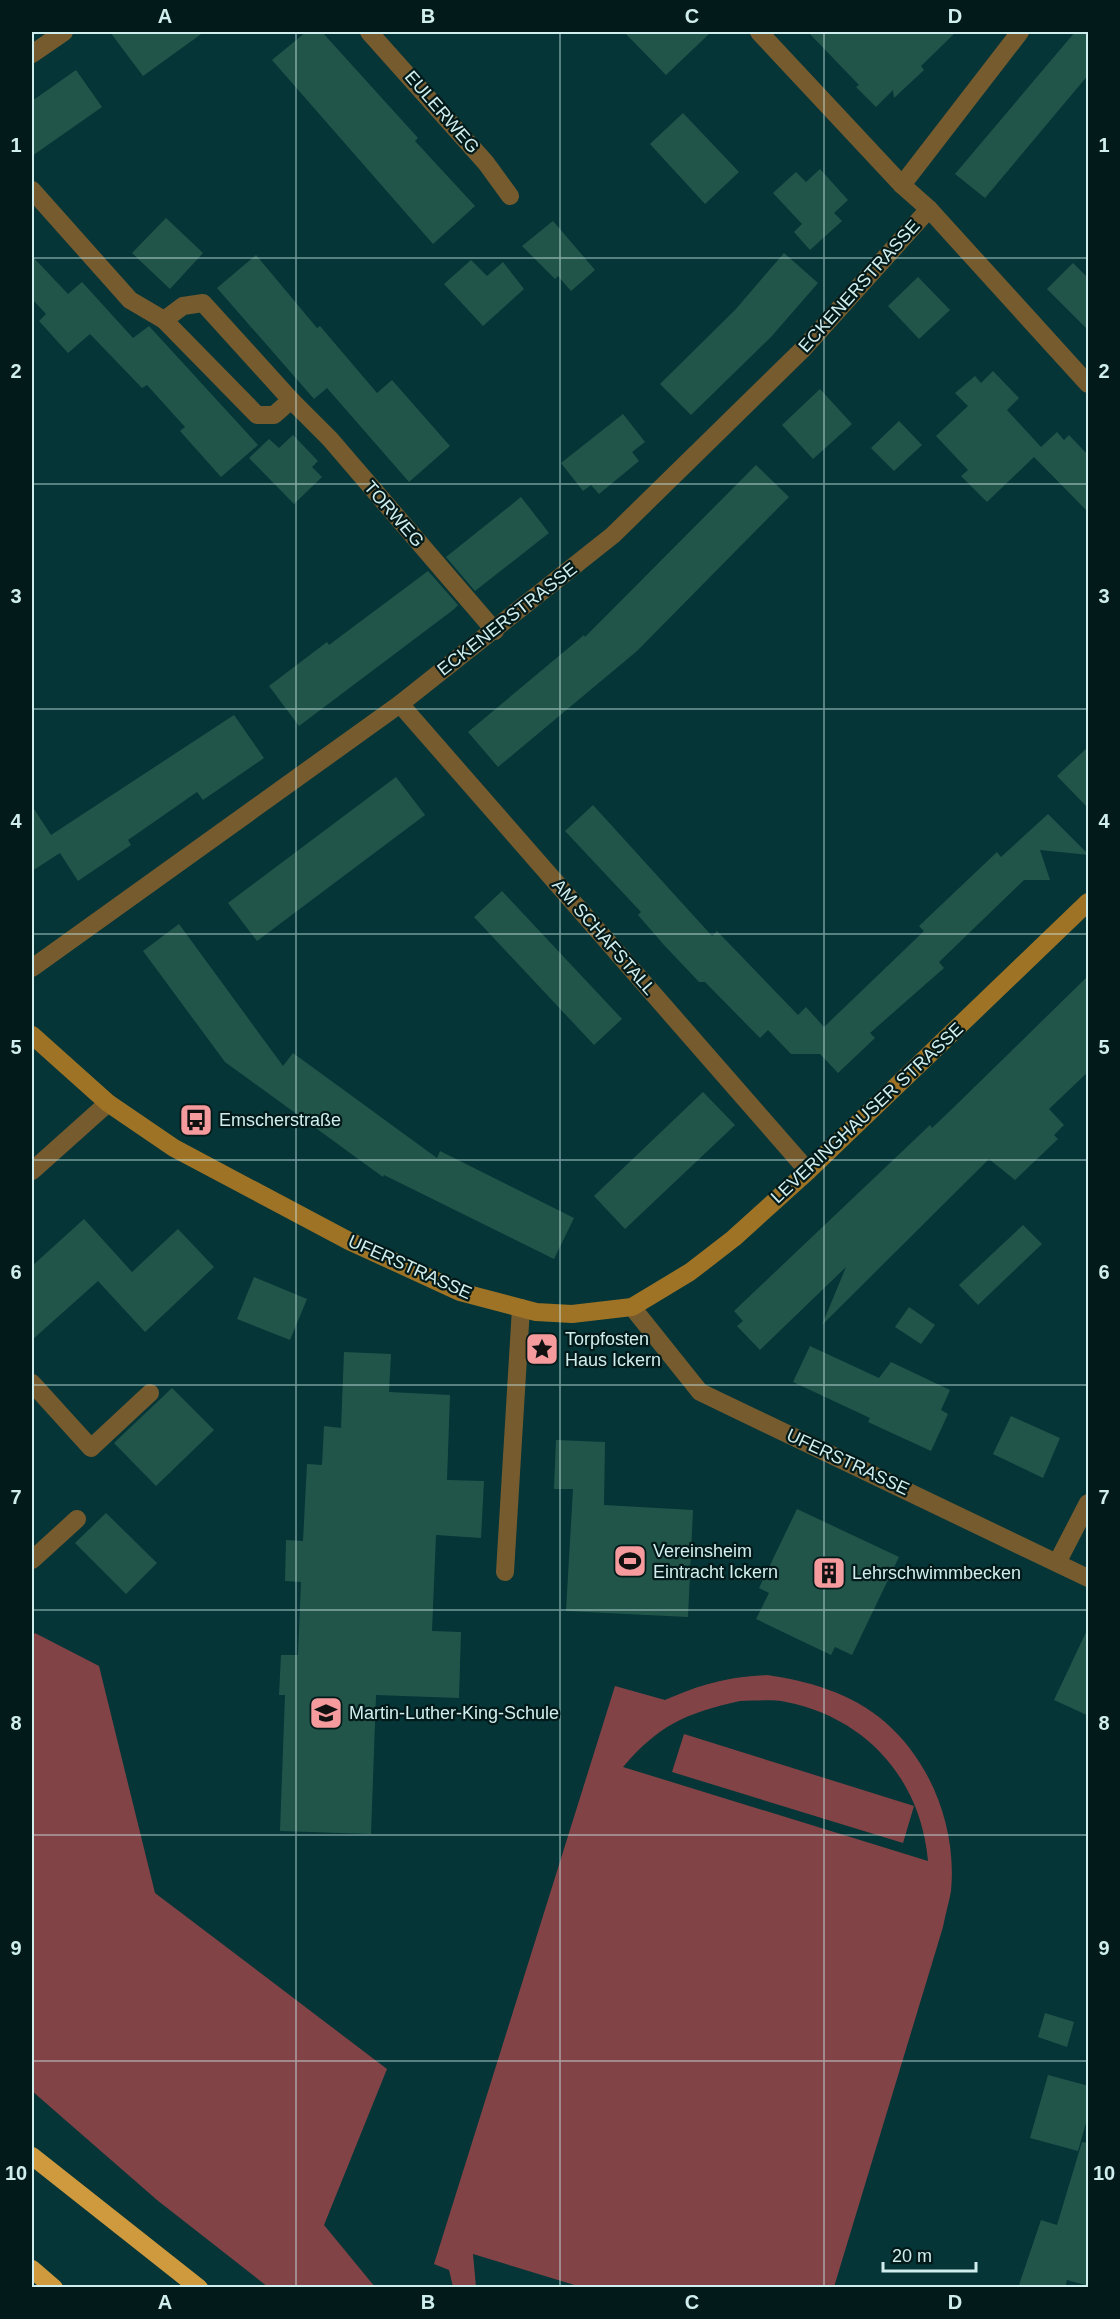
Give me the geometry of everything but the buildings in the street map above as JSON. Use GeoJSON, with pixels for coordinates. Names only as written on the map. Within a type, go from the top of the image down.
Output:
{"type":"FeatureCollection","features":[{"type":"Feature","properties":{"kind":"highway"},"geometry":{"type":"LineString","coordinates":[[32,2156],[199,2288]]}},
{"type":"Feature","properties":{"kind":"highway"},"geometry":{"type":"LineString","coordinates":[[32,2270],[54,2288]]}},
{"type":"Feature","properties":{"kind":"main road","name":"LEVERINGHAUSER STRASSE"},"geometry":{"type":"LineString","coordinates":[[632,1307],[708,1258],[808,1171],[1089,902]]}},
{"type":"Feature","properties":{"kind":"main road","name":"UFERSTRASSE"},"geometry":{"type":"LineString","coordinates":[[32,1035],[108,1103],[174,1148],[349,1241],[460,1292],[536,1312],[572,1314],[632,1307]]}},
{"type":"Feature","properties":{"kind":"street"},"geometry":{"type":"LineString","coordinates":[[32,54],[64,32]]}},
{"type":"Feature","properties":{"kind":"street","name":"EULERWEG"},"geometry":{"type":"LineString","coordinates":[[369,32],[486,163],[510,196]]}},
{"type":"Feature","properties":{"kind":"street"},"geometry":{"type":"LineString","coordinates":[[759,32],[902,185],[929,209],[1089,384]]}},
{"type":"Feature","properties":{"kind":"street"},"geometry":{"type":"LineString","coordinates":[[902,185],[1020,32]]}},
{"type":"Feature","properties":{"kind":"street"},"geometry":{"type":"LineString","coordinates":[[32,190],[130,300],[164,320],[257,415],[274,415],[291,400]]}},
{"type":"Feature","properties":{"kind":"street","name":"ECKENERSTRASSE"},"geometry":{"type":"LineString","coordinates":[[32,968],[400,704],[495,631],[613,535],[803,349],[929,209]]}},
{"type":"Feature","properties":{"kind":"street","name":"TORWEG"},"geometry":{"type":"LineString","coordinates":[[164,320],[183,306],[203,303],[291,400],[330,439],[495,631]]}},
{"type":"Feature","properties":{"kind":"street","name":"AM SCHAFSTALL"},"geometry":{"type":"LineString","coordinates":[[400,704],[808,1171]]}},
{"type":"Feature","properties":{"kind":"street"},"geometry":{"type":"LineString","coordinates":[[32,1171],[108,1103]]}},
{"type":"Feature","properties":{"kind":"street","name":"UFERSTRASSE"},"geometry":{"type":"LineString","coordinates":[[632,1307],[700,1392],[1058,1561],[1089,1578]]}},
{"type":"Feature","properties":{"kind":"street"},"geometry":{"type":"LineString","coordinates":[[505,1572],[520,1308]]}},
{"type":"Feature","properties":{"kind":"street"},"geometry":{"type":"LineString","coordinates":[[32,1383],[91,1448],[150,1393]]}},
{"type":"Feature","properties":{"kind":"street"},"geometry":{"type":"LineString","coordinates":[[1058,1561],[1089,1503]]}},
{"type":"Feature","properties":{"kind":"street"},"geometry":{"type":"LineString","coordinates":[[32,1560],[77,1519]]}},
{"type":"Feature","properties":{"kind":"shaded area"},"geometry":{"type":"Polygon","coordinates":[[[35,1633],[99,1666],[155,1893],[387,2069],[324,2225],[375,2287],[268,2287],[157,2200],[32,2091],[32,1637],[35,1633]]]}},
{"type":"Feature","properties":{"kind":"shaded area"},"geometry":{"type":"Polygon","coordinates":[[[767,1675],[829,1690],[858,1703],[885,1722],[902,1738],[928,1777],[938,1799],[950,1844],[951,1891],[943,1927],[834,2287],[581,2287],[473,2254],[476,2287],[453,2287],[449,2270],[434,2264],[615,1686],[665,1700],[714,1682],[767,1675]],[[740,1701],[704,1710],[675,1723],[649,1741],[623,1767],[928,1861],[923,1832],[914,1804],[901,1779],[885,1757],[865,1738],[841,1722],[815,1710],[781,1701],[740,1701]]]}},
{"type":"Feature","properties":{"kind":"shaded area"},"geometry":{"type":"Polygon","coordinates":[[[684,1734],[914,1806],[903,1843],[672,1772],[684,1734]]]}},
{"type":"Feature","properties":{"kind":"place","name":"Emscherstraße"},"geometry":{"type":"Point","coordinates":[196,1120]}},
{"type":"Feature","properties":{"kind":"place","name":"Torpfosten Haus Ickern"},"geometry":{"type":"Point","coordinates":[542,1349]}},
{"type":"Feature","properties":{"kind":"place","name":"Vereinsheim Eintracht Ickern"},"geometry":{"type":"Point","coordinates":[630,1561]}},
{"type":"Feature","properties":{"kind":"place","name":"Lehrschwimmbecken"},"geometry":{"type":"Point","coordinates":[829,1573]}},
{"type":"Feature","properties":{"kind":"place","name":"Martin-Luther-King-Schule"},"geometry":{"type":"Point","coordinates":[326,1713]}}]}
